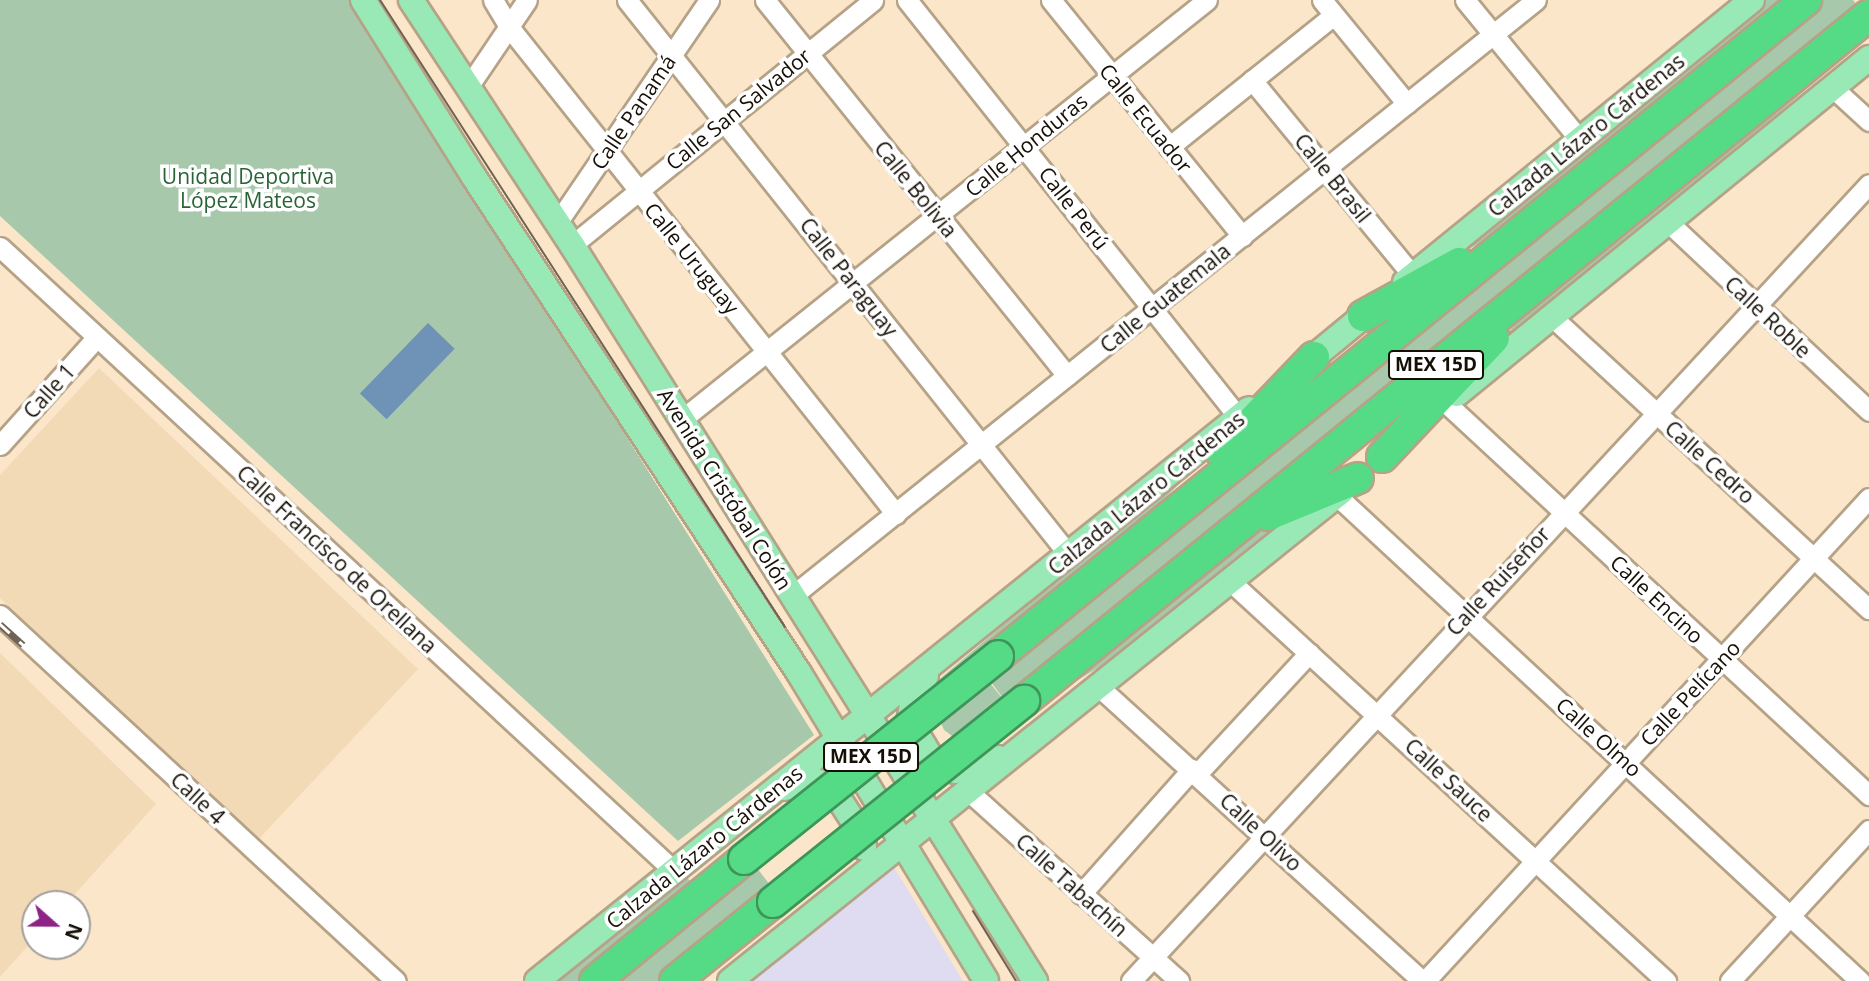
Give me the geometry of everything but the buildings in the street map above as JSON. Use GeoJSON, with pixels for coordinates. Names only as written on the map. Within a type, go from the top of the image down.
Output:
{"type":"FeatureCollection","features":[{"type":"Feature","properties":{"kind":"highway","name":"Calzada Lázaro Cárdenas"},"geometry":{"type":"LineString","coordinates":[[595,981],[1806,0]]}},
{"type":"Feature","properties":{"kind":"highway","name":"MEX 15D"},"geometry":{"type":"LineString","coordinates":[[675,981],[1859,23]]}},
{"type":"Feature","properties":{"kind":"highway"},"geometry":{"type":"LineString","coordinates":[[1363,316],[1532,222]]}},
{"type":"Feature","properties":{"kind":"highway"},"geometry":{"type":"LineString","coordinates":[[1382,457],[1576,252]]}},
{"type":"Feature","properties":{"kind":"highway"},"geometry":{"type":"LineString","coordinates":[[1140,539],[1314,357]]}},
{"type":"Feature","properties":{"kind":"highway"},"geometry":{"type":"LineString","coordinates":[[1235,529],[1347,486]]}},
{"type":"Feature","properties":{"kind":"main road","name":"Avenida Cristóbal Colón"},"geometry":{"type":"LineString","coordinates":[[363,0],[474,177],[799,673],[986,981]]}},
{"type":"Feature","properties":{"kind":"main road","name":"Avenida Cristóbal Colón"},"geometry":{"type":"LineString","coordinates":[[411,0],[572,246],[1035,981]]}},
{"type":"Feature","properties":{"kind":"main road","name":"Calzada Lázaro Cárdenas"},"geometry":{"type":"LineString","coordinates":[[537,981],[1239,418],[1749,1]]}},
{"type":"Feature","properties":{"kind":"main road"},"geometry":{"type":"LineString","coordinates":[[730,981],[902,840],[1230,581],[1550,315],[1869,58]]}},
{"type":"Feature","properties":{"kind":"main road"},"geometry":{"type":"LineString","coordinates":[[934,663],[913,699],[909,721],[935,764],[955,771],[1012,753]]}},
{"type":"Feature","properties":{"kind":"main road"},"geometry":{"type":"LineString","coordinates":[[799,673],[821,680],[845,680]]}},
{"type":"Feature","properties":{"kind":"main road"},"geometry":{"type":"LineString","coordinates":[[777,790],[824,782],[863,835],[864,848],[837,894]]}},
{"type":"Feature","properties":{"kind":"main road"},"geometry":{"type":"LineString","coordinates":[[920,871],[928,855],[954,852]]}},
{"type":"Feature","properties":{"kind":"street","name":"Calle Uruguay"},"geometry":{"type":"LineString","coordinates":[[493,0],[509,27],[607,152],[896,514]]}},
{"type":"Feature","properties":{"kind":"street"},"geometry":{"type":"LineString","coordinates":[[468,87],[527,0]]}},
{"type":"Feature","properties":{"kind":"street","name":"Calle Paraguay"},"geometry":{"type":"LineString","coordinates":[[627,0],[1069,555]]}},
{"type":"Feature","properties":{"kind":"street","name":"Calle Panamá"},"geometry":{"type":"LineString","coordinates":[[557,223],[709,0]]}},
{"type":"Feature","properties":{"kind":"street","name":"Calle Bolivia"},"geometry":{"type":"LineString","coordinates":[[765,0],[1067,376]]}},
{"type":"Feature","properties":{"kind":"street","name":"Calle San Salvador"},"geometry":{"type":"LineString","coordinates":[[572,246],[873,0]]}},
{"type":"Feature","properties":{"kind":"street","name":"Calle Perú"},"geometry":{"type":"LineString","coordinates":[[907,0],[1025,145],[1239,418]]}},
{"type":"Feature","properties":{"kind":"street"},"geometry":{"type":"LineString","coordinates":[[1465,0],[1580,140]]}},
{"type":"Feature","properties":{"kind":"street","name":"Calle Guatemala"},"geometry":{"type":"LineString","coordinates":[[792,596],[1536,0]]}},
{"type":"Feature","properties":{"kind":"street","name":"Calle Ecuador"},"geometry":{"type":"LineString","coordinates":[[1053,1],[1242,236]]}},
{"type":"Feature","properties":{"kind":"street","name":"Calle Honduras"},"geometry":{"type":"LineString","coordinates":[[681,420],[1112,76],[1198,3]]}},
{"type":"Feature","properties":{"kind":"street"},"geometry":{"type":"LineString","coordinates":[[1169,146],[1252,80],[1328,8],[1407,104]]}},
{"type":"Feature","properties":{"kind":"street","name":"Calle Brasil"},"geometry":{"type":"LineString","coordinates":[[1252,80],[1413,276]]}},
{"type":"Feature","properties":{"kind":"street"},"geometry":{"type":"LineString","coordinates":[[1833,88],[1869,121]]}},
{"type":"Feature","properties":{"kind":"street","name":"Calle Ruiseñor"},"geometry":{"type":"LineString","coordinates":[[1131,981],[1376,712],[1754,304],[1869,184]]}},
{"type":"Feature","properties":{"kind":"street","name":"Calle Roble"},"geometry":{"type":"LineString","coordinates":[[1668,222],[1869,411]]}},
{"type":"Feature","properties":{"kind":"street","name":"Calle Francisco de Orellana"},"geometry":{"type":"LineString","coordinates":[[0,247],[674,871]]}},
{"type":"Feature","properties":{"kind":"street","name":"Calle Cedro"},"geometry":{"type":"LineString","coordinates":[[1550,315],[1869,609]]}},
{"type":"Feature","properties":{"kind":"street","name":"Calle 1"},"geometry":{"type":"LineString","coordinates":[[0,445],[97,337]]}},
{"type":"Feature","properties":{"kind":"street","name":"Calle Encino"},"geometry":{"type":"LineString","coordinates":[[1446,403],[1869,795]]}},
{"type":"Feature","properties":{"kind":"street","name":"Calle Olmo"},"geometry":{"type":"LineString","coordinates":[[1347,486],[1465,617],[1627,761],[1860,981]]}},
{"type":"Feature","properties":{"kind":"street","name":"Calle Pelícano"},"geometry":{"type":"LineString","coordinates":[[1424,981],[1869,498]]}},
{"type":"Feature","properties":{"kind":"street","name":"Calle Sauce"},"geometry":{"type":"LineString","coordinates":[[1230,581],[1376,712],[1666,981]]}},
{"type":"Feature","properties":{"kind":"street","name":"Calle 4"},"geometry":{"type":"LineString","coordinates":[[0,615],[396,981]]}},
{"type":"Feature","properties":{"kind":"street"},"geometry":{"type":"LineString","coordinates":[[1081,894],[1194,771],[1309,653]]}},
{"type":"Feature","properties":{"kind":"street","name":"Calle Olivo"},"geometry":{"type":"LineString","coordinates":[[1098,686],[1424,981]]}},
{"type":"Feature","properties":{"kind":"street","name":"Calle Tabachín"},"geometry":{"type":"LineString","coordinates":[[966,789],[1179,981]]}},
{"type":"Feature","properties":{"kind":"street"},"geometry":{"type":"LineString","coordinates":[[1730,981],[1869,830]]}},
{"type":"Feature","properties":{"kind":"shaded area"},"geometry":{"type":"Polygon","coordinates":[[[99,368],[418,669],[257,841],[0,598],[0,475],[99,368]]]}},
{"type":"Feature","properties":{"kind":"shaded area"},"geometry":{"type":"Polygon","coordinates":[[[0,653],[156,804],[79,890],[21,890],[21,954],[0,977],[0,653]]]}},
{"type":"Feature","properties":{"kind":"shaded area"},"geometry":{"type":"Polygon","coordinates":[[[891,862],[963,981],[752,981],[797,943],[891,862]]]}},
{"type":"Feature","properties":{"kind":"green space","name":"Unidad Deportiva López Mateos"},"geometry":{"type":"Polygon","coordinates":[[[0,0],[352,0],[814,735],[678,841],[0,216],[0,0]]]}},
{"type":"Feature","properties":{"kind":"green space"},"geometry":{"type":"Polygon","coordinates":[[[1761,0],[1783,0],[1511,225],[1418,278],[1761,0]]]}},
{"type":"Feature","properties":{"kind":"green space"},"geometry":{"type":"Polygon","coordinates":[[[1823,0],[1853,0],[1857,5],[1003,698],[988,678],[1823,0]]]}},
{"type":"Feature","properties":{"kind":"green space"},"geometry":{"type":"Polygon","coordinates":[[[1869,26],[1869,37],[1483,360],[1581,252],[1869,26]]]}},
{"type":"Feature","properties":{"kind":"green space"},"geometry":{"type":"Polygon","coordinates":[[[1234,429],[1137,526],[902,711],[1234,429]]]}},
{"type":"Feature","properties":{"kind":"green space"},"geometry":{"type":"Polygon","coordinates":[[[1295,515],[1101,666],[1012,720],[1242,535],[1295,515]]]}},
{"type":"Feature","properties":{"kind":"green space"},"geometry":{"type":"Polygon","coordinates":[[[973,662],[1015,714],[971,750],[944,730],[930,697],[973,662]]]}},
{"type":"Feature","properties":{"kind":"green space"},"geometry":{"type":"Polygon","coordinates":[[[754,864],[773,889],[660,981],[610,981],[754,864]]]}},
{"type":"Feature","properties":{"kind":"green space"},"geometry":{"type":"Polygon","coordinates":[[[686,877],[695,885],[579,981],[553,981],[686,877]]]}},
{"type":"Feature","properties":{"kind":"water"},"geometry":{"type":"Polygon","coordinates":[[[428,323],[455,349],[387,419],[360,393],[428,323]]]}},
{"type":"Feature","properties":{"kind":"tram line"},"geometry":{"type":"LineString","coordinates":[[380,0],[785,627]]}},
{"type":"Feature","properties":{"kind":"tram line"},"geometry":{"type":"LineString","coordinates":[[973,911],[1016,981]]}},
{"type":"Feature","properties":{"kind":"railway"},"geometry":{"type":"LineString","coordinates":[[0,624],[23,645]]}}]}
